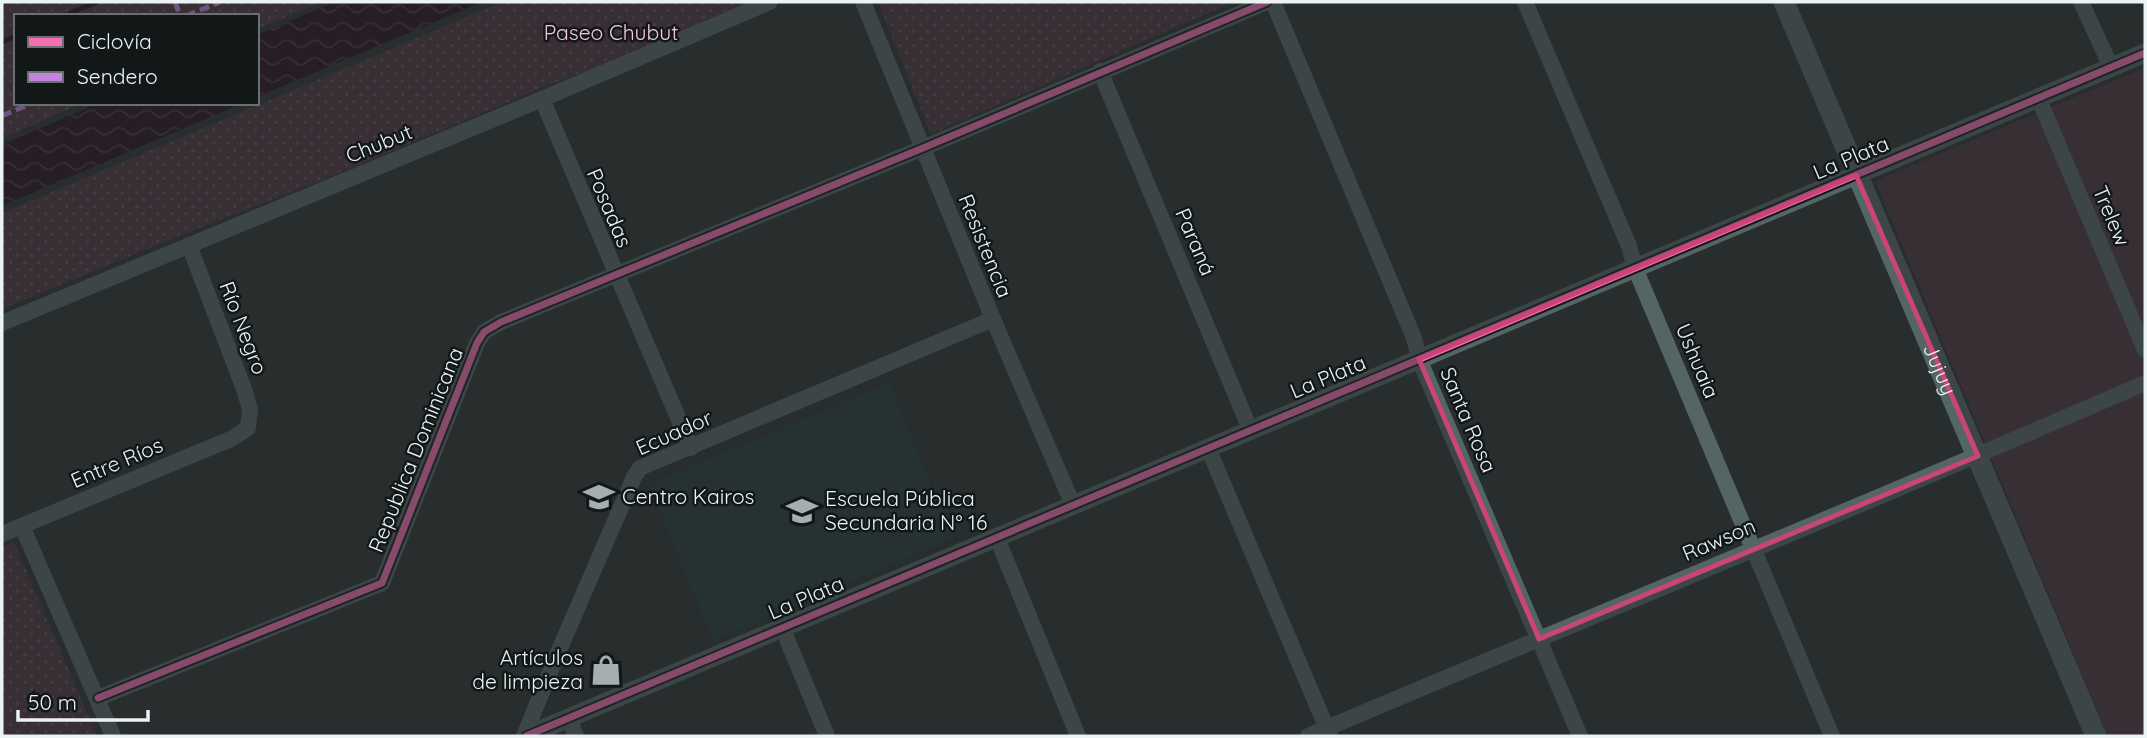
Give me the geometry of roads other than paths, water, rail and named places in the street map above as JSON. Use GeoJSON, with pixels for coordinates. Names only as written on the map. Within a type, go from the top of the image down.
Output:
{"type":"FeatureCollection","features":[{"type":"Feature","properties":{"kind":"main road","name":"Jujuy"},"geometry":{"type":"LineString","coordinates":[[1784,2],[2096,736]]}},
{"type":"Feature","properties":{"kind":"street","name":"Chubut"},"geometry":{"type":"LineString","coordinates":[[2,323],[771,2]]}},
{"type":"Feature","properties":{"kind":"street","name":"Resistencia"},"geometry":{"type":"LineString","coordinates":[[863,2],[992,319],[1073,505]]}},
{"type":"Feature","properties":{"kind":"street","name":"Republica Dominicana"},"geometry":{"type":"LineString","coordinates":[[98,698],[382,583],[477,343],[484,332],[501,322],[617,272],[923,148],[1267,2]]}},
{"type":"Feature","properties":{"kind":"street","name":"Santa Rosa"},"geometry":{"type":"LineString","coordinates":[[1273,2],[1415,338],[1419,359],[1580,736]]}},
{"type":"Feature","properties":{"kind":"street","name":"Ushuaia"},"geometry":{"type":"LineString","coordinates":[[1525,2],[1832,736]]}},
{"type":"Feature","properties":{"kind":"street"},"geometry":{"type":"LineString","coordinates":[[2081,2],[2110,67]]}},
{"type":"Feature","properties":{"kind":"street","name":"La Plata"},"geometry":{"type":"LineString","coordinates":[[525,736],[2145,53]]}},
{"type":"Feature","properties":{"kind":"street","name":"Paraná"},"geometry":{"type":"LineString","coordinates":[[1100,71],[1250,429]]}},
{"type":"Feature","properties":{"kind":"street","name":"Trelew"},"geometry":{"type":"LineString","coordinates":[[2038,97],[2145,351]]}},
{"type":"Feature","properties":{"kind":"street","name":"Posadas"},"geometry":{"type":"LineString","coordinates":[[542,99],[691,448]]}},
{"type":"Feature","properties":{"kind":"street","name":"Río Negro"},"geometry":{"type":"LineString","coordinates":[[188,245],[244,389],[250,409],[248,428]]}},
{"type":"Feature","properties":{"kind":"street","name":"Ecuador"},"geometry":{"type":"LineString","coordinates":[[525,736],[557,655],[640,468],[992,319]]}},
{"type":"Feature","properties":{"kind":"street","name":"Rawson"},"geometry":{"type":"LineString","coordinates":[[1308,736],[1328,732],[1539,639],[1978,456],[2145,383]]}},
{"type":"Feature","properties":{"kind":"street","name":"Entre Ríos"},"geometry":{"type":"LineString","coordinates":[[2,534],[231,439],[248,428]]}},
{"type":"Feature","properties":{"kind":"street"},"geometry":{"type":"LineString","coordinates":[[1208,447],[1328,732]]}},
{"type":"Feature","properties":{"kind":"street"},"geometry":{"type":"LineString","coordinates":[[22,526],[113,736]]}},
{"type":"Feature","properties":{"kind":"street"},"geometry":{"type":"LineString","coordinates":[[997,538],[1078,736]]}},
{"type":"Feature","properties":{"kind":"street"},"geometry":{"type":"LineString","coordinates":[[782,628],[827,736]]}},
{"type":"Feature","properties":{"kind":"street"},"geometry":{"type":"LineString","coordinates":[[569,718],[576,736]]}},
{"type":"Feature","properties":{"kind":"water"},"geometry":{"type":"Polygon","coordinates":[[[335,2],[482,2],[259,96],[259,34],[335,2]]]}},
{"type":"Feature","properties":{"kind":"water"},"geometry":{"type":"Polygon","coordinates":[[[93,105],[238,105],[2,206],[2,145],[93,105]]]}},
{"type":"Feature","properties":{"kind":"waterway"},"geometry":{"type":"LineString","coordinates":[[68,14],[97,2]]}},
{"type":"Feature","properties":{"kind":"waterway"},"geometry":{"type":"LineString","coordinates":[[2,42],[14,37]]}},
{"type":"Feature","properties":{"kind":"place","name":"Centro Kairos"},"geometry":{"type":"Point","coordinates":[599,497]}},
{"type":"Feature","properties":{"kind":"place","name":"Escuela Pública Secundaria N° 16"},"geometry":{"type":"Point","coordinates":[802,511]}},
{"type":"Feature","properties":{"kind":"place","name":"Artículos de limpieza"},"geometry":{"type":"Point","coordinates":[606,670]}},
{"type":"Feature","properties":{"kind":"park label","name":"Paseo Chubut"},"geometry":{"type":"Point","coordinates":[611,33]}}]}
